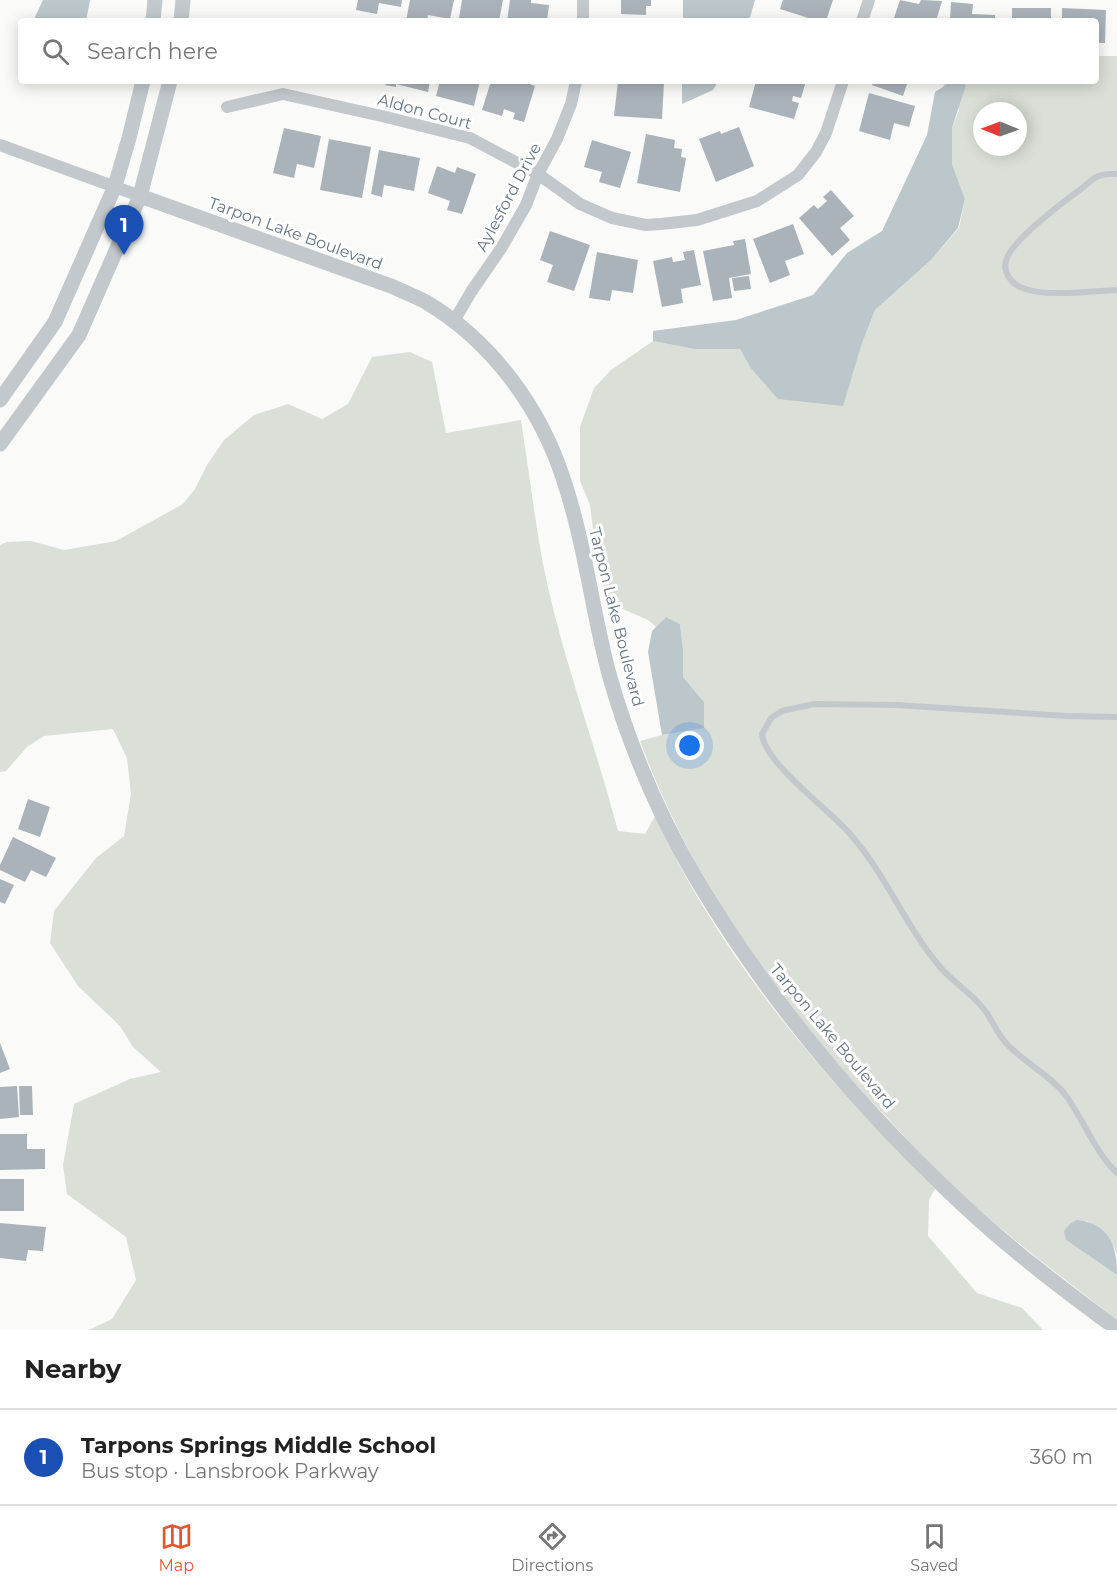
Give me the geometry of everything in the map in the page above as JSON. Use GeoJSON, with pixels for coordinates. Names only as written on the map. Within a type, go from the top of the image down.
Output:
{"type":"FeatureCollection","features":[{"type":"Feature","properties":{"kind":"street"},"geometry":{"type":"LineString","coordinates":[[153,18],[155,0]]}},
{"type":"Feature","properties":{"kind":"street"},"geometry":{"type":"LineString","coordinates":[[181,18],[183,0]]}},
{"type":"Feature","properties":{"kind":"street"},"geometry":{"type":"LineString","coordinates":[[583,0],[583,18]]}},
{"type":"Feature","properties":{"kind":"street"},"geometry":{"type":"LineString","coordinates":[[863,18],[869,0]]}},
{"type":"Feature","properties":{"kind":"street"},"geometry":{"type":"LineString","coordinates":[[0,400],[55,322],[115,186],[142,84]]}},
{"type":"Feature","properties":{"kind":"street"},"geometry":{"type":"LineString","coordinates":[[0,444],[79,335],[140,196],[169,84]]}},
{"type":"Feature","properties":{"kind":"street","name":"Aylesford Drive"},"geometry":{"type":"LineString","coordinates":[[454,321],[526,205],[538,174],[557,139],[571,104],[575,84]]}},
{"type":"Feature","properties":{"kind":"street","name":"Aldon Court"},"geometry":{"type":"LineString","coordinates":[[227,107],[283,94],[470,138],[538,174],[580,204],[612,218],[646,225],[697,220],[757,201],[798,175],[816,152],[826,132],[842,84]]}},
{"type":"Feature","properties":{"kind":"street"},"geometry":{"type":"LineString","coordinates":[[0,145],[140,196]]}},
{"type":"Feature","properties":{"kind":"street","name":"Tarpon Lake Boulevard"},"geometry":{"type":"LineString","coordinates":[[140,196],[391,285],[426,302],[454,321],[492,356],[513,380],[543,428],[553,449],[574,515],[609,673],[642,769],[668,827],[695,878],[766,986],[861,1101],[964,1207],[1018,1253],[1117,1329]]}},
{"type":"Feature","properties":{"kind":"lane"},"geometry":{"type":"LineString","coordinates":[[1117,174],[1098,176],[1059,204],[1014,246],[1006,259],[1005,266],[1012,282],[1027,290],[1053,292],[1117,290]]}},
{"type":"Feature","properties":{"kind":"lane"},"geometry":{"type":"LineString","coordinates":[[1117,717],[1067,717],[896,705],[814,704],[782,711],[771,718],[762,734],[766,748],[778,765],[831,813],[852,836],[890,889],[931,956],[981,1005],[1005,1042],[1038,1068],[1065,1095],[1102,1155],[1117,1173]]}},
{"type":"Feature","properties":{"kind":"shaded area"},"geometry":{"type":"Polygon","coordinates":[[[43,0],[90,0],[87,18],[34,18],[43,0]]]}},
{"type":"Feature","properties":{"kind":"shaded area"},"geometry":{"type":"Polygon","coordinates":[[[683,0],[755,0],[750,18],[683,18],[683,0]]]}},
{"type":"Feature","properties":{"kind":"shaded area"},"geometry":{"type":"Polygon","coordinates":[[[1099,56],[1117,56],[1117,1254],[1106,1234],[1086,1221],[1066,1240],[1117,1275],[1117,1320],[1043,1263],[940,1174],[852,1080],[815,1036],[779,991],[715,896],[687,846],[640,741],[704,727],[704,702],[683,677],[680,624],[666,617],[656,627],[648,620],[607,602],[597,563],[590,505],[580,481],[580,427],[594,388],[611,370],[653,341],[694,349],[740,349],[750,367],[861,346],[875,310],[931,260],[959,228],[965,199],[952,164],[952,128],[959,110],[953,84],[1099,84],[1099,56]]]}},
{"type":"Feature","properties":{"kind":"shaded area"},"geometry":{"type":"Polygon","coordinates":[[[682,84],[716,84],[713,90],[682,104],[682,84]]]}},
{"type":"Feature","properties":{"kind":"shaded area"},"geometry":{"type":"Polygon","coordinates":[[[947,84],[966,85],[952,128],[952,164],[965,199],[958,228],[931,260],[875,310],[861,346],[843,406],[778,399],[750,367],[740,349],[694,349],[653,341],[653,331],[736,320],[813,295],[847,253],[882,231],[927,135],[935,92],[947,84]]]}},
{"type":"Feature","properties":{"kind":"shaded area"},"geometry":{"type":"Polygon","coordinates":[[[410,352],[432,362],[446,433],[521,420],[549,594],[618,831],[645,834],[655,816],[681,868],[711,919],[743,968],[778,1015],[854,1105],[935,1189],[929,1200],[928,1236],[977,1293],[1022,1308],[1043,1330],[89,1330],[112,1319],[136,1280],[126,1237],[67,1194],[63,1165],[74,1104],[130,1079],[161,1072],[133,1047],[120,1026],[78,986],[50,943],[54,911],[96,858],[124,836],[131,794],[127,758],[113,729],[44,736],[27,747],[6,771],[0,772],[0,545],[7,542],[31,541],[64,550],[116,541],[183,504],[195,489],[207,465],[224,440],[254,415],[288,404],[322,419],[348,404],[372,357],[410,352]]]}},
{"type":"Feature","properties":{"kind":"shaded area"},"geometry":{"type":"Polygon","coordinates":[[[666,617],[680,624],[683,677],[704,702],[704,728],[662,735],[648,652],[652,631],[666,617]]]}},
{"type":"Feature","properties":{"kind":"shaded area"},"geometry":{"type":"Polygon","coordinates":[[[1077,1220],[1097,1226],[1109,1238],[1117,1264],[1117,1275],[1066,1240],[1064,1231],[1077,1220]]]}},
{"type":"Feature","properties":{"kind":"building"},"geometry":{"type":"Polygon","coordinates":[[[358,0],[402,0],[401,7],[379,3],[377,14],[356,10],[358,0]]]}},
{"type":"Feature","properties":{"kind":"building"},"geometry":{"type":"Polygon","coordinates":[[[410,0],[454,0],[450,18],[428,15],[428,18],[407,18],[410,0]]]}},
{"type":"Feature","properties":{"kind":"building"},"geometry":{"type":"Polygon","coordinates":[[[462,0],[503,0],[500,18],[459,18],[462,0]]]}},
{"type":"Feature","properties":{"kind":"building"},"geometry":{"type":"Polygon","coordinates":[[[510,0],[531,0],[531,3],[549,5],[547,18],[507,18],[510,0]]]}},
{"type":"Feature","properties":{"kind":"building"},"geometry":{"type":"Polygon","coordinates":[[[621,0],[651,0],[651,6],[646,6],[646,15],[621,14],[621,0]]]}},
{"type":"Feature","properties":{"kind":"building"},"geometry":{"type":"Polygon","coordinates":[[[783,0],[833,0],[827,18],[808,18],[780,9],[783,0]]]}},
{"type":"Feature","properties":{"kind":"building"},"geometry":{"type":"Polygon","coordinates":[[[900,0],[919,4],[921,0],[942,1],[937,18],[894,18],[900,0]]]}},
{"type":"Feature","properties":{"kind":"building"},"geometry":{"type":"Polygon","coordinates":[[[951,2],[973,4],[972,14],[995,15],[995,18],[950,18],[951,2]]]}},
{"type":"Feature","properties":{"kind":"building"},"geometry":{"type":"Polygon","coordinates":[[[1012,8],[1051,8],[1051,18],[1012,18],[1012,8]]]}},
{"type":"Feature","properties":{"kind":"building"},"geometry":{"type":"Polygon","coordinates":[[[1062,8],[1106,10],[1105,43],[1099,43],[1099,18],[1062,18],[1062,8]]]}},
{"type":"Feature","properties":{"kind":"building"},"geometry":{"type":"Polygon","coordinates":[[[396,84],[429,84],[428,92],[396,84]]]}},
{"type":"Feature","properties":{"kind":"building"},"geometry":{"type":"Polygon","coordinates":[[[439,84],[479,84],[474,106],[436,96],[439,84]]]}},
{"type":"Feature","properties":{"kind":"building"},"geometry":{"type":"Polygon","coordinates":[[[490,84],[535,86],[524,122],[513,119],[515,113],[504,109],[502,116],[482,110],[490,84]]]}},
{"type":"Feature","properties":{"kind":"building"},"geometry":{"type":"Polygon","coordinates":[[[618,84],[664,84],[662,119],[614,116],[618,84]]]}},
{"type":"Feature","properties":{"kind":"building"},"geometry":{"type":"Polygon","coordinates":[[[755,84],[805,84],[801,98],[793,96],[792,101],[799,103],[794,119],[749,107],[755,84]]]}},
{"type":"Feature","properties":{"kind":"building"},"geometry":{"type":"Polygon","coordinates":[[[872,84],[907,84],[903,96],[872,84]]]}},
{"type":"Feature","properties":{"kind":"building"},"geometry":{"type":"Polygon","coordinates":[[[869,93],[915,106],[909,127],[894,123],[890,140],[859,131],[869,93]]]}},
{"type":"Feature","properties":{"kind":"building"},"geometry":{"type":"Polygon","coordinates":[[[739,127],[754,166],[716,182],[699,139],[739,127]]]}},
{"type":"Feature","properties":{"kind":"building"},"geometry":{"type":"Polygon","coordinates":[[[284,128],[321,136],[314,168],[297,164],[294,178],[273,173],[284,128]]]}},
{"type":"Feature","properties":{"kind":"building"},"geometry":{"type":"Polygon","coordinates":[[[646,134],[675,140],[674,148],[682,149],[681,157],[686,158],[680,192],[637,183],[646,134]]]}},
{"type":"Feature","properties":{"kind":"building"},"geometry":{"type":"Polygon","coordinates":[[[329,139],[371,147],[362,198],[320,190],[329,139]]]}},
{"type":"Feature","properties":{"kind":"building"},"geometry":{"type":"Polygon","coordinates":[[[592,140],[631,152],[620,188],[599,182],[602,172],[584,167],[592,140]]]}},
{"type":"Feature","properties":{"kind":"building"},"geometry":{"type":"Polygon","coordinates":[[[379,150],[420,158],[414,191],[384,185],[382,197],[371,194],[379,150]]]}},
{"type":"Feature","properties":{"kind":"building"},"geometry":{"type":"Polygon","coordinates":[[[437,166],[455,173],[457,167],[476,174],[462,214],[447,210],[450,201],[428,193],[437,166]]]}},
{"type":"Feature","properties":{"kind":"building"},"geometry":{"type":"Polygon","coordinates":[[[831,190],[854,216],[840,228],[850,240],[832,256],[799,218],[814,205],[818,209],[827,201],[823,197],[831,190]]]}},
{"type":"Feature","properties":{"kind":"building"},"geometry":{"type":"Polygon","coordinates":[[[793,224],[804,254],[785,261],[790,275],[770,283],[753,239],[793,224]]]}},
{"type":"Feature","properties":{"kind":"building"},"geometry":{"type":"Polygon","coordinates":[[[550,231],[590,245],[574,291],[547,282],[553,265],[540,260],[550,231]]]}},
{"type":"Feature","properties":{"kind":"building"},"geometry":{"type":"Polygon","coordinates":[[[745,239],[751,274],[729,278],[732,298],[713,301],[703,251],[734,245],[733,241],[745,239]]]}},
{"type":"Feature","properties":{"kind":"building"},"geometry":{"type":"Polygon","coordinates":[[[694,250],[701,285],[681,289],[683,303],[662,307],[653,261],[672,257],[673,262],[685,260],[683,252],[694,250]]]}},
{"type":"Feature","properties":{"kind":"building"},"geometry":{"type":"Polygon","coordinates":[[[597,252],[638,260],[633,293],[612,290],[610,301],[589,298],[597,252]]]}},
{"type":"Feature","properties":{"kind":"building"},"geometry":{"type":"Polygon","coordinates":[[[749,276],[751,289],[734,291],[732,278],[749,276]]]}},
{"type":"Feature","properties":{"kind":"building"},"geometry":{"type":"Polygon","coordinates":[[[28,799],[50,807],[40,837],[18,829],[28,799]]]}},
{"type":"Feature","properties":{"kind":"building"},"geometry":{"type":"Polygon","coordinates":[[[13,837],[56,858],[46,877],[31,870],[25,882],[0,870],[0,865],[13,837]]]}},
{"type":"Feature","properties":{"kind":"building"},"geometry":{"type":"Polygon","coordinates":[[[0,879],[14,885],[5,904],[0,902],[0,879]]]}},
{"type":"Feature","properties":{"kind":"building"},"geometry":{"type":"Polygon","coordinates":[[[0,1043],[10,1069],[0,1073],[0,1043]]]}},
{"type":"Feature","properties":{"kind":"building"},"geometry":{"type":"Polygon","coordinates":[[[17,1086],[19,1117],[0,1119],[0,1087],[17,1086]]]}},
{"type":"Feature","properties":{"kind":"building"},"geometry":{"type":"Polygon","coordinates":[[[19,1086],[32,1086],[33,1115],[20,1115],[19,1086]]]}},
{"type":"Feature","properties":{"kind":"building"},"geometry":{"type":"Polygon","coordinates":[[[0,1134],[27,1134],[27,1149],[45,1149],[45,1169],[0,1170],[0,1134]]]}},
{"type":"Feature","properties":{"kind":"building"},"geometry":{"type":"Polygon","coordinates":[[[0,1179],[24,1179],[24,1211],[0,1211],[0,1179]]]}},
{"type":"Feature","properties":{"kind":"building"},"geometry":{"type":"Polygon","coordinates":[[[0,1223],[46,1227],[43,1251],[28,1250],[26,1261],[0,1258],[0,1223]]]}},
{"type":"Feature","properties":{"kind":"place","name":"Tarpons Springs Middle School"},"geometry":{"type":"Point","coordinates":[124,255]}}]}
